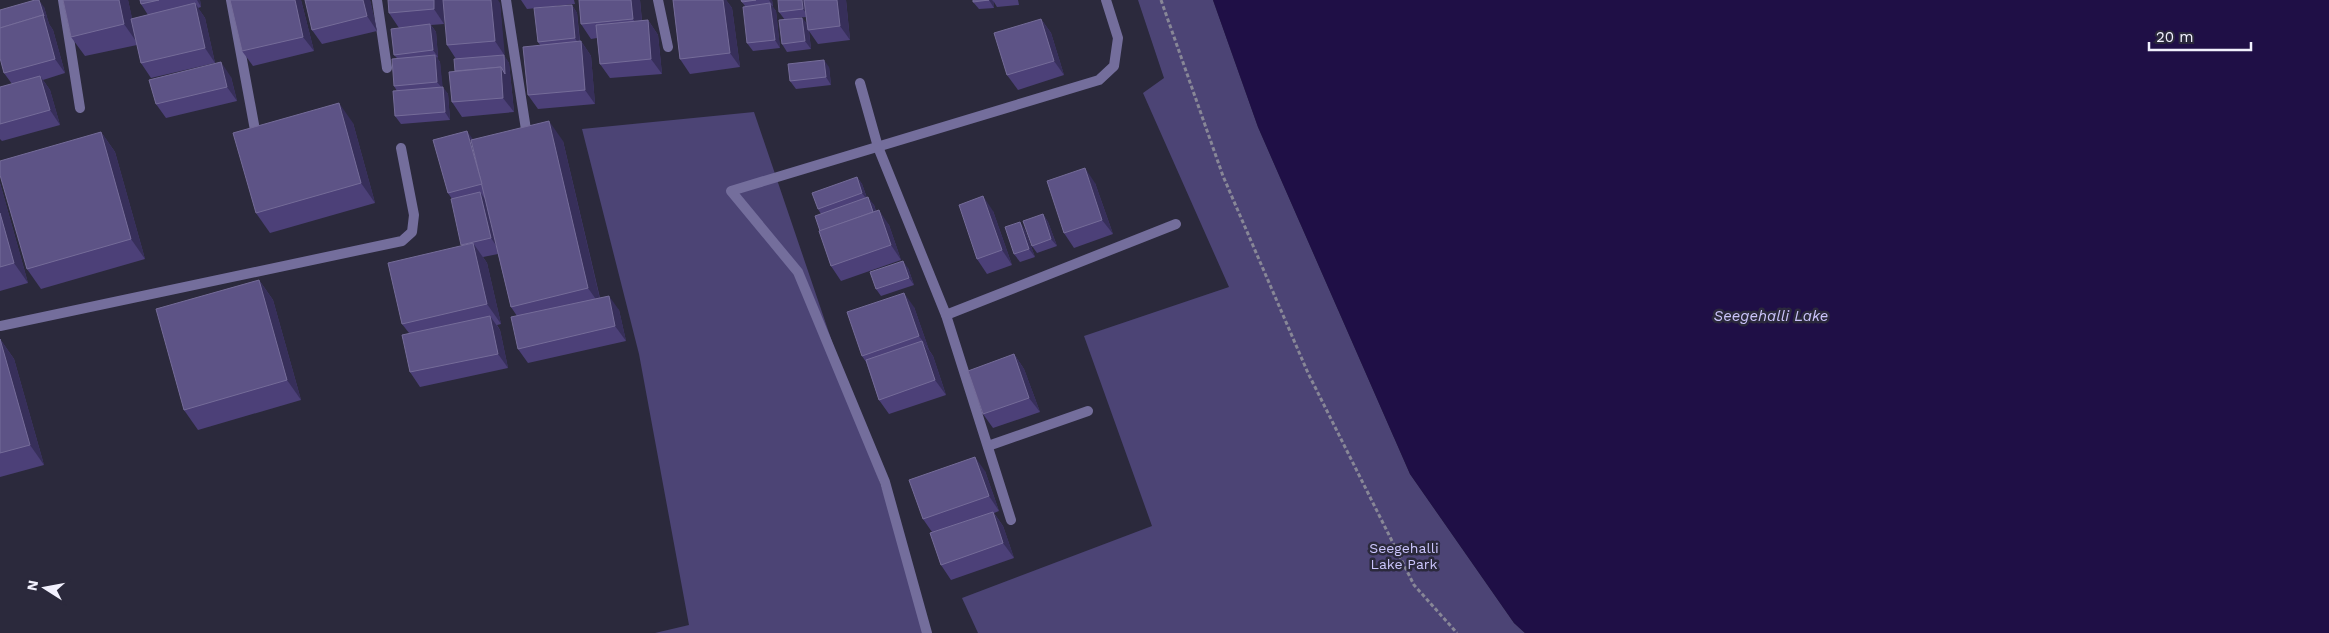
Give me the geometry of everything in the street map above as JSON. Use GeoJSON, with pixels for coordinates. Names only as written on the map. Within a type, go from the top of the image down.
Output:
{"type":"FeatureCollection","features":[{"type":"Feature","properties":{"kind":"street"},"geometry":{"type":"LineString","coordinates":[[63,0],[80,108]]}},
{"type":"Feature","properties":{"kind":"street"},"geometry":{"type":"LineString","coordinates":[[231,0],[255,130]]}},
{"type":"Feature","properties":{"kind":"street"},"geometry":{"type":"LineString","coordinates":[[377,0],[387,68]]}},
{"type":"Feature","properties":{"kind":"street"},"geometry":{"type":"LineString","coordinates":[[506,0],[527,136]]}},
{"type":"Feature","properties":{"kind":"street"},"geometry":{"type":"LineString","coordinates":[[658,0],[668,47]]}},
{"type":"Feature","properties":{"kind":"street"},"geometry":{"type":"LineString","coordinates":[[926,633],[885,482],[798,272],[731,191],[1100,80],[1114,66],[1118,38],[1106,0]]}},
{"type":"Feature","properties":{"kind":"street"},"geometry":{"type":"LineString","coordinates":[[860,84],[878,147],[946,315],[1011,520]]}},
{"type":"Feature","properties":{"kind":"street"},"geometry":{"type":"LineString","coordinates":[[0,326],[402,241],[412,232],[414,215],[401,148]]}},
{"type":"Feature","properties":{"kind":"street"},"geometry":{"type":"LineString","coordinates":[[946,315],[1176,224]]}},
{"type":"Feature","properties":{"kind":"street"},"geometry":{"type":"LineString","coordinates":[[988,446],[1088,410]]}},
{"type":"Feature","properties":{"kind":"path"},"geometry":{"type":"LineString","coordinates":[[1161,0],[1223,176],[1308,373],[1414,585],[1457,633]]}},
{"type":"Feature","properties":{"kind":"green space","name":"Seegehalli Lake Park"},"geometry":{"type":"Polygon","coordinates":[[[1138,0],[1213,0],[1258,127],[1410,474],[1514,623],[1525,633],[978,633],[962,598],[1152,526],[1084,336],[1229,287],[1143,93],[1164,78],[1138,0]]]}},
{"type":"Feature","properties":{"kind":"green space"},"geometry":{"type":"Polygon","coordinates":[[[754,112],[931,633],[655,633],[689,625],[639,354],[582,129],[754,112]]]}},
{"type":"Feature","properties":{"kind":"water","name":"Seegehalli Lake"},"geometry":{"type":"Polygon","coordinates":[[[1213,0],[2329,0],[2329,633],[1525,633],[1514,623],[1410,474],[1258,127],[1213,0]]]}},
{"type":"Feature","properties":{"kind":"building"},"geometry":{"type":"Polygon","coordinates":[[[39,0],[44,16],[0,28],[0,10],[39,0]]]}},
{"type":"Feature","properties":{"kind":"building"},"geometry":{"type":"Polygon","coordinates":[[[63,0],[119,0],[124,24],[71,37],[63,0]]]}},
{"type":"Feature","properties":{"kind":"building"},"geometry":{"type":"Polygon","coordinates":[[[140,0],[159,0],[141,4],[140,0]]]}},
{"type":"Feature","properties":{"kind":"building"},"geometry":{"type":"Polygon","coordinates":[[[230,0],[295,0],[303,37],[242,51],[230,0]]]}},
{"type":"Feature","properties":{"kind":"building"},"geometry":{"type":"Polygon","coordinates":[[[305,0],[363,0],[367,16],[312,30],[305,0]]]}},
{"type":"Feature","properties":{"kind":"building"},"geometry":{"type":"Polygon","coordinates":[[[388,0],[434,0],[434,9],[389,13],[388,0]]]}},
{"type":"Feature","properties":{"kind":"building"},"geometry":{"type":"Polygon","coordinates":[[[443,0],[491,0],[495,41],[447,45],[443,0]]]}},
{"type":"Feature","properties":{"kind":"building"},"geometry":{"type":"Polygon","coordinates":[[[579,0],[631,0],[633,19],[581,24],[579,0]]]}},
{"type":"Feature","properties":{"kind":"building"},"geometry":{"type":"Polygon","coordinates":[[[673,0],[723,0],[730,53],[680,59],[673,0]]]}},
{"type":"Feature","properties":{"kind":"building"},"geometry":{"type":"Polygon","coordinates":[[[778,0],[802,0],[803,9],[779,12],[778,0]]]}},
{"type":"Feature","properties":{"kind":"building"},"geometry":{"type":"Polygon","coordinates":[[[804,0],[837,0],[840,26],[808,30],[804,0]]]}},
{"type":"Feature","properties":{"kind":"building"},"geometry":{"type":"Polygon","coordinates":[[[973,0],[989,0],[973,2],[973,0]]]}},
{"type":"Feature","properties":{"kind":"building"},"geometry":{"type":"Polygon","coordinates":[[[195,3],[205,48],[141,63],[131,19],[195,3]]]}},
{"type":"Feature","properties":{"kind":"building"},"geometry":{"type":"Polygon","coordinates":[[[770,3],[775,40],[747,43],[743,7],[770,3]]]}},
{"type":"Feature","properties":{"kind":"building"},"geometry":{"type":"Polygon","coordinates":[[[572,5],[575,38],[538,42],[534,8],[572,5]]]}},
{"type":"Feature","properties":{"kind":"building"},"geometry":{"type":"Polygon","coordinates":[[[43,15],[55,59],[4,73],[0,58],[0,28],[43,15]]]}},
{"type":"Feature","properties":{"kind":"building"},"geometry":{"type":"Polygon","coordinates":[[[802,18],[805,41],[782,44],[779,20],[802,18]]]}},
{"type":"Feature","properties":{"kind":"building"},"geometry":{"type":"Polygon","coordinates":[[[1041,19],[1054,61],[1007,75],[994,33],[1041,19]]]}},
{"type":"Feature","properties":{"kind":"building"},"geometry":{"type":"Polygon","coordinates":[[[648,20],[651,59],[600,64],[596,25],[648,20]]]}},
{"type":"Feature","properties":{"kind":"building"},"geometry":{"type":"Polygon","coordinates":[[[430,24],[433,50],[394,55],[391,29],[430,24]]]}},
{"type":"Feature","properties":{"kind":"building"},"geometry":{"type":"Polygon","coordinates":[[[581,41],[585,90],[528,95],[523,47],[581,41]]]}},
{"type":"Feature","properties":{"kind":"building"},"geometry":{"type":"Polygon","coordinates":[[[435,55],[437,82],[394,86],[392,59],[435,55]]]}},
{"type":"Feature","properties":{"kind":"building"},"geometry":{"type":"Polygon","coordinates":[[[504,55],[505,74],[501,67],[455,71],[454,59],[504,55]]]}},
{"type":"Feature","properties":{"kind":"building"},"geometry":{"type":"Polygon","coordinates":[[[824,60],[826,77],[790,81],[788,64],[824,60]]]}},
{"type":"Feature","properties":{"kind":"building"},"geometry":{"type":"Polygon","coordinates":[[[221,62],[227,87],[156,104],[149,80],[221,62]]]}},
{"type":"Feature","properties":{"kind":"building"},"geometry":{"type":"Polygon","coordinates":[[[501,67],[503,98],[452,102],[449,72],[501,67]]]}},
{"type":"Feature","properties":{"kind":"building"},"geometry":{"type":"Polygon","coordinates":[[[40,76],[50,110],[0,124],[0,87],[40,76]]]}},
{"type":"Feature","properties":{"kind":"building"},"geometry":{"type":"Polygon","coordinates":[[[443,87],[445,112],[395,116],[393,91],[443,87]]]}},
{"type":"Feature","properties":{"kind":"building"},"geometry":{"type":"Polygon","coordinates":[[[339,103],[361,183],[256,213],[233,133],[339,103]]]}},
{"type":"Feature","properties":{"kind":"building"},"geometry":{"type":"Polygon","coordinates":[[[549,121],[588,288],[511,307],[471,140],[549,121]]]}},
{"type":"Feature","properties":{"kind":"building"},"geometry":{"type":"Polygon","coordinates":[[[467,131],[482,184],[448,193],[433,140],[467,131]]]}},
{"type":"Feature","properties":{"kind":"building"},"geometry":{"type":"Polygon","coordinates":[[[101,132],[131,239],[27,269],[0,175],[0,161],[101,132]]]}},
{"type":"Feature","properties":{"kind":"building"},"geometry":{"type":"Polygon","coordinates":[[[1085,168],[1102,220],[1064,233],[1047,181],[1085,168]]]}},
{"type":"Feature","properties":{"kind":"building"},"geometry":{"type":"Polygon","coordinates":[[[857,177],[862,193],[818,209],[812,193],[857,177]]]}},
{"type":"Feature","properties":{"kind":"building"},"geometry":{"type":"Polygon","coordinates":[[[480,192],[491,238],[461,245],[451,199],[480,192]]]}},
{"type":"Feature","properties":{"kind":"building"},"geometry":{"type":"Polygon","coordinates":[[[983,196],[1002,250],[977,259],[959,205],[983,196]]]}},
{"type":"Feature","properties":{"kind":"building"},"geometry":{"type":"Polygon","coordinates":[[[868,197],[873,212],[820,231],[815,216],[868,197]]]}},
{"type":"Feature","properties":{"kind":"building"},"geometry":{"type":"Polygon","coordinates":[[[879,210],[891,245],[831,266],[819,231],[879,210]]]}},
{"type":"Feature","properties":{"kind":"building"},"geometry":{"type":"Polygon","coordinates":[[[0,213],[14,263],[0,267],[0,213]]]}},
{"type":"Feature","properties":{"kind":"building"},"geometry":{"type":"Polygon","coordinates":[[[1043,214],[1051,239],[1032,246],[1023,221],[1043,214]]]}},
{"type":"Feature","properties":{"kind":"building"},"geometry":{"type":"Polygon","coordinates":[[[1020,222],[1029,249],[1014,254],[1005,227],[1020,222]]]}},
{"type":"Feature","properties":{"kind":"building"},"geometry":{"type":"Polygon","coordinates":[[[473,243],[487,304],[402,324],[388,263],[473,243]]]}},
{"type":"Feature","properties":{"kind":"building"},"geometry":{"type":"Polygon","coordinates":[[[903,261],[909,278],[876,289],[870,272],[903,261]]]}},
{"type":"Feature","properties":{"kind":"building"},"geometry":{"type":"Polygon","coordinates":[[[259,280],[287,380],[184,410],[156,309],[259,280]]]}},
{"type":"Feature","properties":{"kind":"building"},"geometry":{"type":"Polygon","coordinates":[[[904,293],[919,336],[862,356],[847,312],[904,293]]]}},
{"type":"Feature","properties":{"kind":"building"},"geometry":{"type":"Polygon","coordinates":[[[609,296],[615,326],[518,349],[511,317],[609,296]]]}},
{"type":"Feature","properties":{"kind":"building"},"geometry":{"type":"Polygon","coordinates":[[[490,316],[498,354],[410,372],[402,335],[490,316]]]}},
{"type":"Feature","properties":{"kind":"building"},"geometry":{"type":"Polygon","coordinates":[[[0,339],[30,445],[0,453],[0,339]]]}},
{"type":"Feature","properties":{"kind":"building"},"geometry":{"type":"Polygon","coordinates":[[[922,341],[935,380],[879,400],[866,360],[922,341]]]}},
{"type":"Feature","properties":{"kind":"building"},"geometry":{"type":"Polygon","coordinates":[[[1014,354],[1029,398],[983,414],[968,371],[1014,354]]]}},
{"type":"Feature","properties":{"kind":"building"},"geometry":{"type":"Polygon","coordinates":[[[975,457],[989,496],[923,519],[909,480],[975,457]]]}},
{"type":"Feature","properties":{"kind":"building"},"geometry":{"type":"Polygon","coordinates":[[[993,512],[1003,543],[941,565],[930,533],[993,512]]]}}]}
